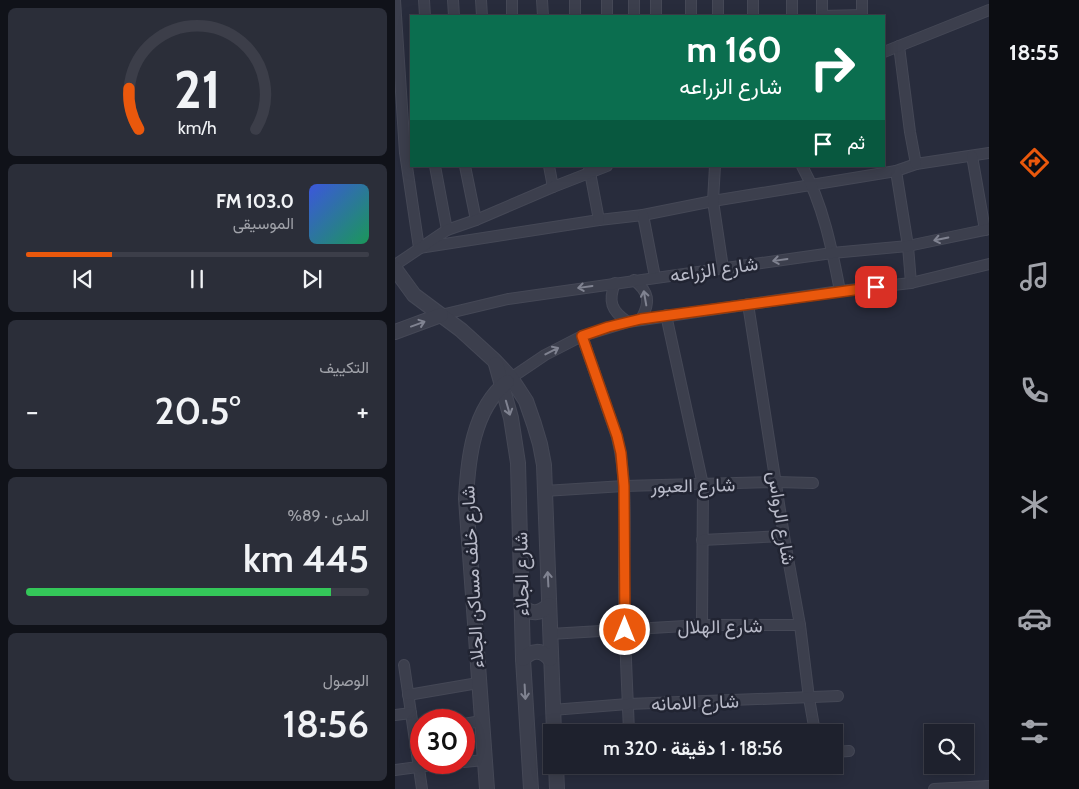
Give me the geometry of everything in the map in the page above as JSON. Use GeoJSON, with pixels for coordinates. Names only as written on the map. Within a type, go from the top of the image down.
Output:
{"type":"FeatureCollection","features":[{"type":"Feature","properties":{"kind":"street"},"geometry":{"type":"LineString","coordinates":[[395,0],[404,153],[419,248]]}},
{"type":"Feature","properties":{"kind":"street"},"geometry":{"type":"LineString","coordinates":[[424,0],[425,15]]}},
{"type":"Feature","properties":{"kind":"street"},"geometry":{"type":"LineString","coordinates":[[453,0],[454,15]]}},
{"type":"Feature","properties":{"kind":"street"},"geometry":{"type":"LineString","coordinates":[[481,0],[482,15]]}},
{"type":"Feature","properties":{"kind":"street"},"geometry":{"type":"LineString","coordinates":[[512,0],[512,15]]}},
{"type":"Feature","properties":{"kind":"street"},"geometry":{"type":"LineString","coordinates":[[542,0],[543,15]]}},
{"type":"Feature","properties":{"kind":"street"},"geometry":{"type":"LineString","coordinates":[[575,0],[575,15]]}},
{"type":"Feature","properties":{"kind":"street"},"geometry":{"type":"LineString","coordinates":[[607,0],[607,15]]}},
{"type":"Feature","properties":{"kind":"street"},"geometry":{"type":"LineString","coordinates":[[634,0],[635,15]]}},
{"type":"Feature","properties":{"kind":"street"},"geometry":{"type":"LineString","coordinates":[[656,0],[656,15]]}},
{"type":"Feature","properties":{"kind":"street"},"geometry":{"type":"LineString","coordinates":[[691,0],[691,15]]}},
{"type":"Feature","properties":{"kind":"street"},"geometry":{"type":"LineString","coordinates":[[718,0],[718,15]]}},
{"type":"Feature","properties":{"kind":"street"},"geometry":{"type":"LineString","coordinates":[[753,0],[753,15]]}},
{"type":"Feature","properties":{"kind":"street"},"geometry":{"type":"LineString","coordinates":[[792,0],[792,15]]}},
{"type":"Feature","properties":{"kind":"street"},"geometry":{"type":"LineString","coordinates":[[821,0],[822,15]]}},
{"type":"Feature","properties":{"kind":"street"},"geometry":{"type":"LineString","coordinates":[[862,0],[862,15]]}},
{"type":"Feature","properties":{"kind":"street"},"geometry":{"type":"LineString","coordinates":[[885,52],[989,10]]}},
{"type":"Feature","properties":{"kind":"street"},"geometry":{"type":"LineString","coordinates":[[899,46],[916,164]]}},
{"type":"Feature","properties":{"kind":"street"},"geometry":{"type":"LineString","coordinates":[[419,248],[643,215],[713,201],[896,171],[916,164],[989,153]]}},
{"type":"Feature","properties":{"kind":"street"},"geometry":{"type":"LineString","coordinates":[[972,156],[987,229]]}},
{"type":"Feature","properties":{"kind":"street"},"geometry":{"type":"LineString","coordinates":[[435,167],[447,230]]}},
{"type":"Feature","properties":{"kind":"street"},"geometry":{"type":"LineString","coordinates":[[465,167],[476,220]]}},
{"type":"Feature","properties":{"kind":"street"},"geometry":{"type":"LineString","coordinates":[[549,167],[553,187]]}},
{"type":"Feature","properties":{"kind":"street"},"geometry":{"type":"LineString","coordinates":[[715,167],[713,201],[723,268]]}},
{"type":"Feature","properties":{"kind":"street"},"geometry":{"type":"LineString","coordinates":[[803,167],[813,185],[832,253],[840,291]]}},
{"type":"Feature","properties":{"kind":"street"},"geometry":{"type":"LineString","coordinates":[[395,267],[419,248],[447,230],[476,220],[590,169],[599,220]]}},
{"type":"Feature","properties":{"kind":"street"},"geometry":{"type":"LineString","coordinates":[[896,171],[908,246],[911,283]]}},
{"type":"Feature","properties":{"kind":"street"},"geometry":{"type":"LineString","coordinates":[[643,215],[655,277]]}},
{"type":"Feature","properties":{"kind":"street","name":"شارع الزراعه"},"geometry":{"type":"LineString","coordinates":[[441,315],[508,298],[832,253],[908,246],[987,229]]}},
{"type":"Feature","properties":{"kind":"street","name":"شارع الزراعه"},"geometry":{"type":"LineString","coordinates":[[506,382],[545,355],[582,336],[628,322],[840,291],[911,283],[989,264]]}},
{"type":"Feature","properties":{"kind":"street","name":"شارع الجلاء"},"geometry":{"type":"LineString","coordinates":[[395,267],[414,295],[461,330],[495,361],[506,382],[526,401],[540,444],[544,465],[553,724]]}},
{"type":"Feature","properties":{"kind":"street"},"geometry":{"type":"LineString","coordinates":[[634,280],[643,287],[647,298],[647,309],[641,319]]}},
{"type":"Feature","properties":{"kind":"street"},"geometry":{"type":"LineString","coordinates":[[615,283],[611,294],[612,305],[618,315],[628,322]]}},
{"type":"Feature","properties":{"kind":"street","name":"شارع الرواس"},"geometry":{"type":"LineString","coordinates":[[748,304],[784,536],[800,624],[814,724]]}},
{"type":"Feature","properties":{"kind":"street"},"geometry":{"type":"LineString","coordinates":[[395,332],[441,315]]}},
{"type":"Feature","properties":{"kind":"street"},"geometry":{"type":"LineString","coordinates":[[666,315],[703,485],[702,625]]}},
{"type":"Feature","properties":{"kind":"street"},"geometry":{"type":"LineString","coordinates":[[582,336],[617,436],[621,453],[624,486],[625,630],[629,724]]}},
{"type":"Feature","properties":{"kind":"street","name":"شارع الجلاء"},"geometry":{"type":"LineString","coordinates":[[506,382],[518,463],[523,659],[531,789]]}},
{"type":"Feature","properties":{"kind":"street","name":"شارع خلف مساكن الجلاء"},"geometry":{"type":"LineString","coordinates":[[487,789],[465,499],[471,447],[482,416],[493,396],[506,382]]}},
{"type":"Feature","properties":{"kind":"street","name":"شارع العبور"},"geometry":{"type":"LineString","coordinates":[[544,491],[624,486],[776,482],[813,483]]}},
{"type":"Feature","properties":{"kind":"street"},"geometry":{"type":"LineString","coordinates":[[702,540],[784,536]]}},
{"type":"Feature","properties":{"kind":"street"},"geometry":{"type":"LineString","coordinates":[[522,606],[528,611],[536,613],[543,611],[549,605]]}},
{"type":"Feature","properties":{"kind":"street","name":"شارع الهلال"},"geometry":{"type":"LineString","coordinates":[[550,634],[702,625],[800,624]]}},
{"type":"Feature","properties":{"kind":"street"},"geometry":{"type":"LineString","coordinates":[[523,659],[529,653],[537,651],[545,653],[550,659]]}},
{"type":"Feature","properties":{"kind":"street"},"geometry":{"type":"LineString","coordinates":[[404,665],[410,709]]}},
{"type":"Feature","properties":{"kind":"street"},"geometry":{"type":"LineString","coordinates":[[408,695],[478,683]]}},
{"type":"Feature","properties":{"kind":"street","name":"شارع الامانه"},"geometry":{"type":"LineString","coordinates":[[552,710],[628,704],[838,696]]}},
{"type":"Feature","properties":{"kind":"street"},"geometry":{"type":"LineString","coordinates":[[395,715],[410,712]]}},
{"type":"Feature","properties":{"kind":"street"},"geometry":{"type":"LineString","coordinates":[[475,722],[481,721]]}},
{"type":"Feature","properties":{"kind":"street"},"geometry":{"type":"LineString","coordinates":[[843,751],[849,751]]}},
{"type":"Feature","properties":{"kind":"street"},"geometry":{"type":"LineString","coordinates":[[475,761],[484,760]]}},
{"type":"Feature","properties":{"kind":"street"},"geometry":{"type":"LineString","coordinates":[[395,770],[410,767]]}},
{"type":"Feature","properties":{"kind":"street"},"geometry":{"type":"LineString","coordinates":[[419,774],[422,789]]}},
{"type":"Feature","properties":{"kind":"street"},"geometry":{"type":"LineString","coordinates":[[556,774],[557,789]]}},
{"type":"Feature","properties":{"kind":"street"},"geometry":{"type":"LineString","coordinates":[[934,789],[989,786]]}},
{"type":"Feature","properties":{"kind":"route"},"geometry":{"type":"LineString","coordinates":[[625,630],[624,486],[621,453],[617,436],[582,336],[641,319],[876,287]]}}]}
